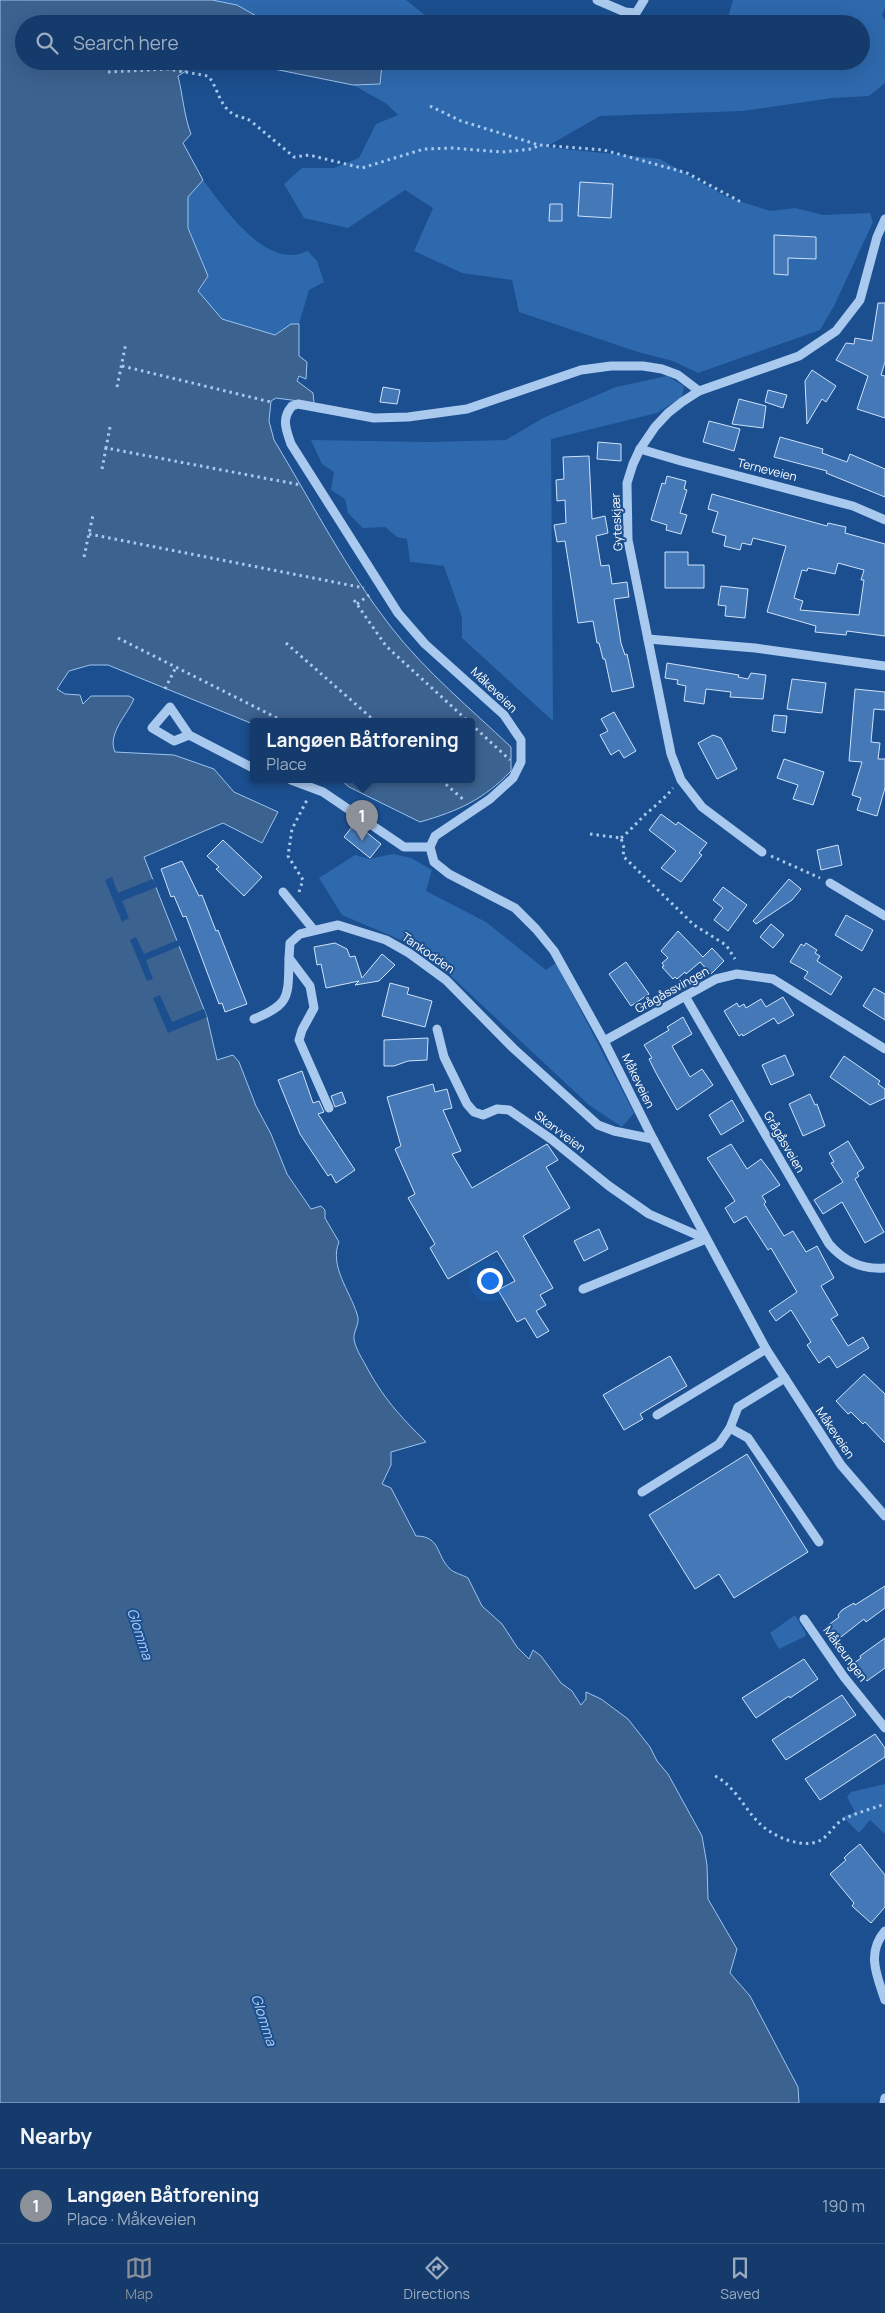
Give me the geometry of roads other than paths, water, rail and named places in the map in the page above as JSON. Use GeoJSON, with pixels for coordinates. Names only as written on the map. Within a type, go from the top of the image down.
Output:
{"type":"FeatureCollection","features":[{"type":"Feature","properties":{"kind":"street"},"geometry":{"type":"LineString","coordinates":[[597,0],[625,12],[636,13],[644,0]]}},
{"type":"Feature","properties":{"kind":"street","name":"Gyteskjær"},"geometry":{"type":"LineString","coordinates":[[762,852],[702,806],[680,780],[671,754],[628,540],[628,483],[640,448],[668,413],[699,391],[799,356],[836,331],[860,300],[877,237],[885,219]]}},
{"type":"Feature","properties":{"kind":"street","name":"Måkeveien"},"geometry":{"type":"LineString","coordinates":[[699,391],[678,375],[662,369],[642,366],[611,366],[581,370],[467,409],[408,417],[374,418],[298,404],[292,406],[285,414],[285,425],[291,444],[392,606],[425,644],[504,714],[521,740],[521,762],[513,778],[490,799],[435,836],[430,847],[434,862],[449,874],[515,908],[554,951],[604,1041],[653,1139],[766,1349],[841,1465],[885,1516]]}},
{"type":"Feature","properties":{"kind":"street","name":"Terneveien"},"geometry":{"type":"LineString","coordinates":[[640,448],[681,461],[853,506],[885,520]]}},
{"type":"Feature","properties":{"kind":"street"},"geometry":{"type":"LineString","coordinates":[[648,639],[755,648],[885,666]]}},
{"type":"Feature","properties":{"kind":"street"},"geometry":{"type":"LineString","coordinates":[[189,735],[250,766]]}},
{"type":"Feature","properties":{"kind":"street"},"geometry":{"type":"LineString","coordinates":[[299,783],[324,792],[404,847],[430,847]]}},
{"type":"Feature","properties":{"kind":"street"},"geometry":{"type":"LineString","coordinates":[[830,882],[885,916]]}},
{"type":"Feature","properties":{"kind":"street"},"geometry":{"type":"LineString","coordinates":[[283,892],[313,929]]}},
{"type":"Feature","properties":{"kind":"street","name":"Tankodden"},"geometry":{"type":"LineString","coordinates":[[289,958],[290,943],[300,934],[313,929],[338,925],[386,940],[409,953],[446,980],[513,1048],[598,1124],[614,1131],[653,1139]]}},
{"type":"Feature","properties":{"kind":"street"},"geometry":{"type":"LineString","coordinates":[[254,1019],[275,1010],[285,999],[288,989],[289,958]]}},
{"type":"Feature","properties":{"kind":"street"},"geometry":{"type":"LineString","coordinates":[[289,958],[310,986],[314,1008],[302,1030],[299,1040],[329,1108]]}},
{"type":"Feature","properties":{"kind":"street","name":"Grågåssvingen"},"geometry":{"type":"LineString","coordinates":[[604,1041],[716,979],[737,974],[773,979],[885,1049]]}},
{"type":"Feature","properties":{"kind":"street","name":"Grågåsveien"},"geometry":{"type":"LineString","coordinates":[[685,996],[829,1244],[836,1252],[853,1264],[868,1268],[885,1268]]}},
{"type":"Feature","properties":{"kind":"street","name":"Skarvveien"},"geometry":{"type":"LineString","coordinates":[[437,1029],[444,1057],[467,1104],[474,1112],[483,1115],[497,1109],[510,1110],[551,1139],[609,1186],[649,1214],[706,1239]]}},
{"type":"Feature","properties":{"kind":"street"},"geometry":{"type":"LineString","coordinates":[[583,1288],[706,1239]]}},
{"type":"Feature","properties":{"kind":"street"},"geometry":{"type":"LineString","coordinates":[[657,1415],[766,1349]]}},
{"type":"Feature","properties":{"kind":"street"},"geometry":{"type":"LineString","coordinates":[[642,1492],[719,1444],[730,1428],[738,1407],[785,1378]]}},
{"type":"Feature","properties":{"kind":"street"},"geometry":{"type":"LineString","coordinates":[[730,1428],[748,1438],[819,1542]]}},
{"type":"Feature","properties":{"kind":"street","name":"Måkeungen"},"geometry":{"type":"LineString","coordinates":[[804,1619],[844,1677],[885,1728]]}},
{"type":"Feature","properties":{"kind":"street"},"geometry":{"type":"LineString","coordinates":[[885,1931],[874,1948],[874,1966],[885,2000]]}},
{"type":"Feature","properties":{"kind":"street"},"geometry":{"type":"LineString","coordinates":[[884,2103],[885,2098]]}},
{"type":"Feature","properties":{"kind":"water","name":"Glomma"},"geometry":{"type":"Polygon","coordinates":[[[0,0],[212,0],[237,5],[254,15],[15,15],[15,70],[186,70],[178,76],[191,134],[183,143],[203,180],[188,197],[188,228],[208,276],[198,291],[222,319],[275,335],[291,324],[299,324],[299,356],[307,362],[306,379],[299,376],[297,381],[313,393],[314,403],[276,398],[271,401],[269,421],[274,440],[359,583],[391,627],[418,659],[511,747],[511,771],[480,797],[458,809],[420,822],[344,783],[475,783],[475,718],[250,718],[250,723],[108,665],[90,665],[69,671],[57,689],[65,694],[80,695],[83,704],[91,696],[129,696],[134,699],[116,732],[113,745],[115,752],[174,755],[214,769],[234,792],[278,812],[262,843],[223,823],[144,857],[207,1017],[217,1060],[233,1055],[239,1062],[256,1106],[271,1134],[287,1174],[311,1209],[321,1206],[325,1210],[325,1218],[339,1242],[337,1251],[338,1269],[358,1317],[354,1336],[357,1349],[385,1397],[426,1442],[391,1452],[391,1465],[382,1484],[391,1488],[416,1536],[430,1539],[450,1569],[468,1578],[482,1606],[502,1624],[517,1647],[529,1659],[533,1650],[541,1656],[561,1683],[572,1691],[581,1705],[586,1699],[586,1692],[601,1699],[628,1719],[650,1747],[657,1761],[668,1774],[702,1836],[707,1865],[708,1899],[737,1949],[730,1973],[750,1996],[798,2087],[799,2103],[0,2103],[0,0]]]}},
{"type":"Feature","properties":{"kind":"water"},"geometry":{"type":"Polygon","coordinates":[[[279,70],[381,70],[380,84],[353,85],[279,70]]]}},
{"type":"Feature","properties":{"kind":"place","name":"Langøen Båtforening"},"geometry":{"type":"Point","coordinates":[362,841]}}]}
